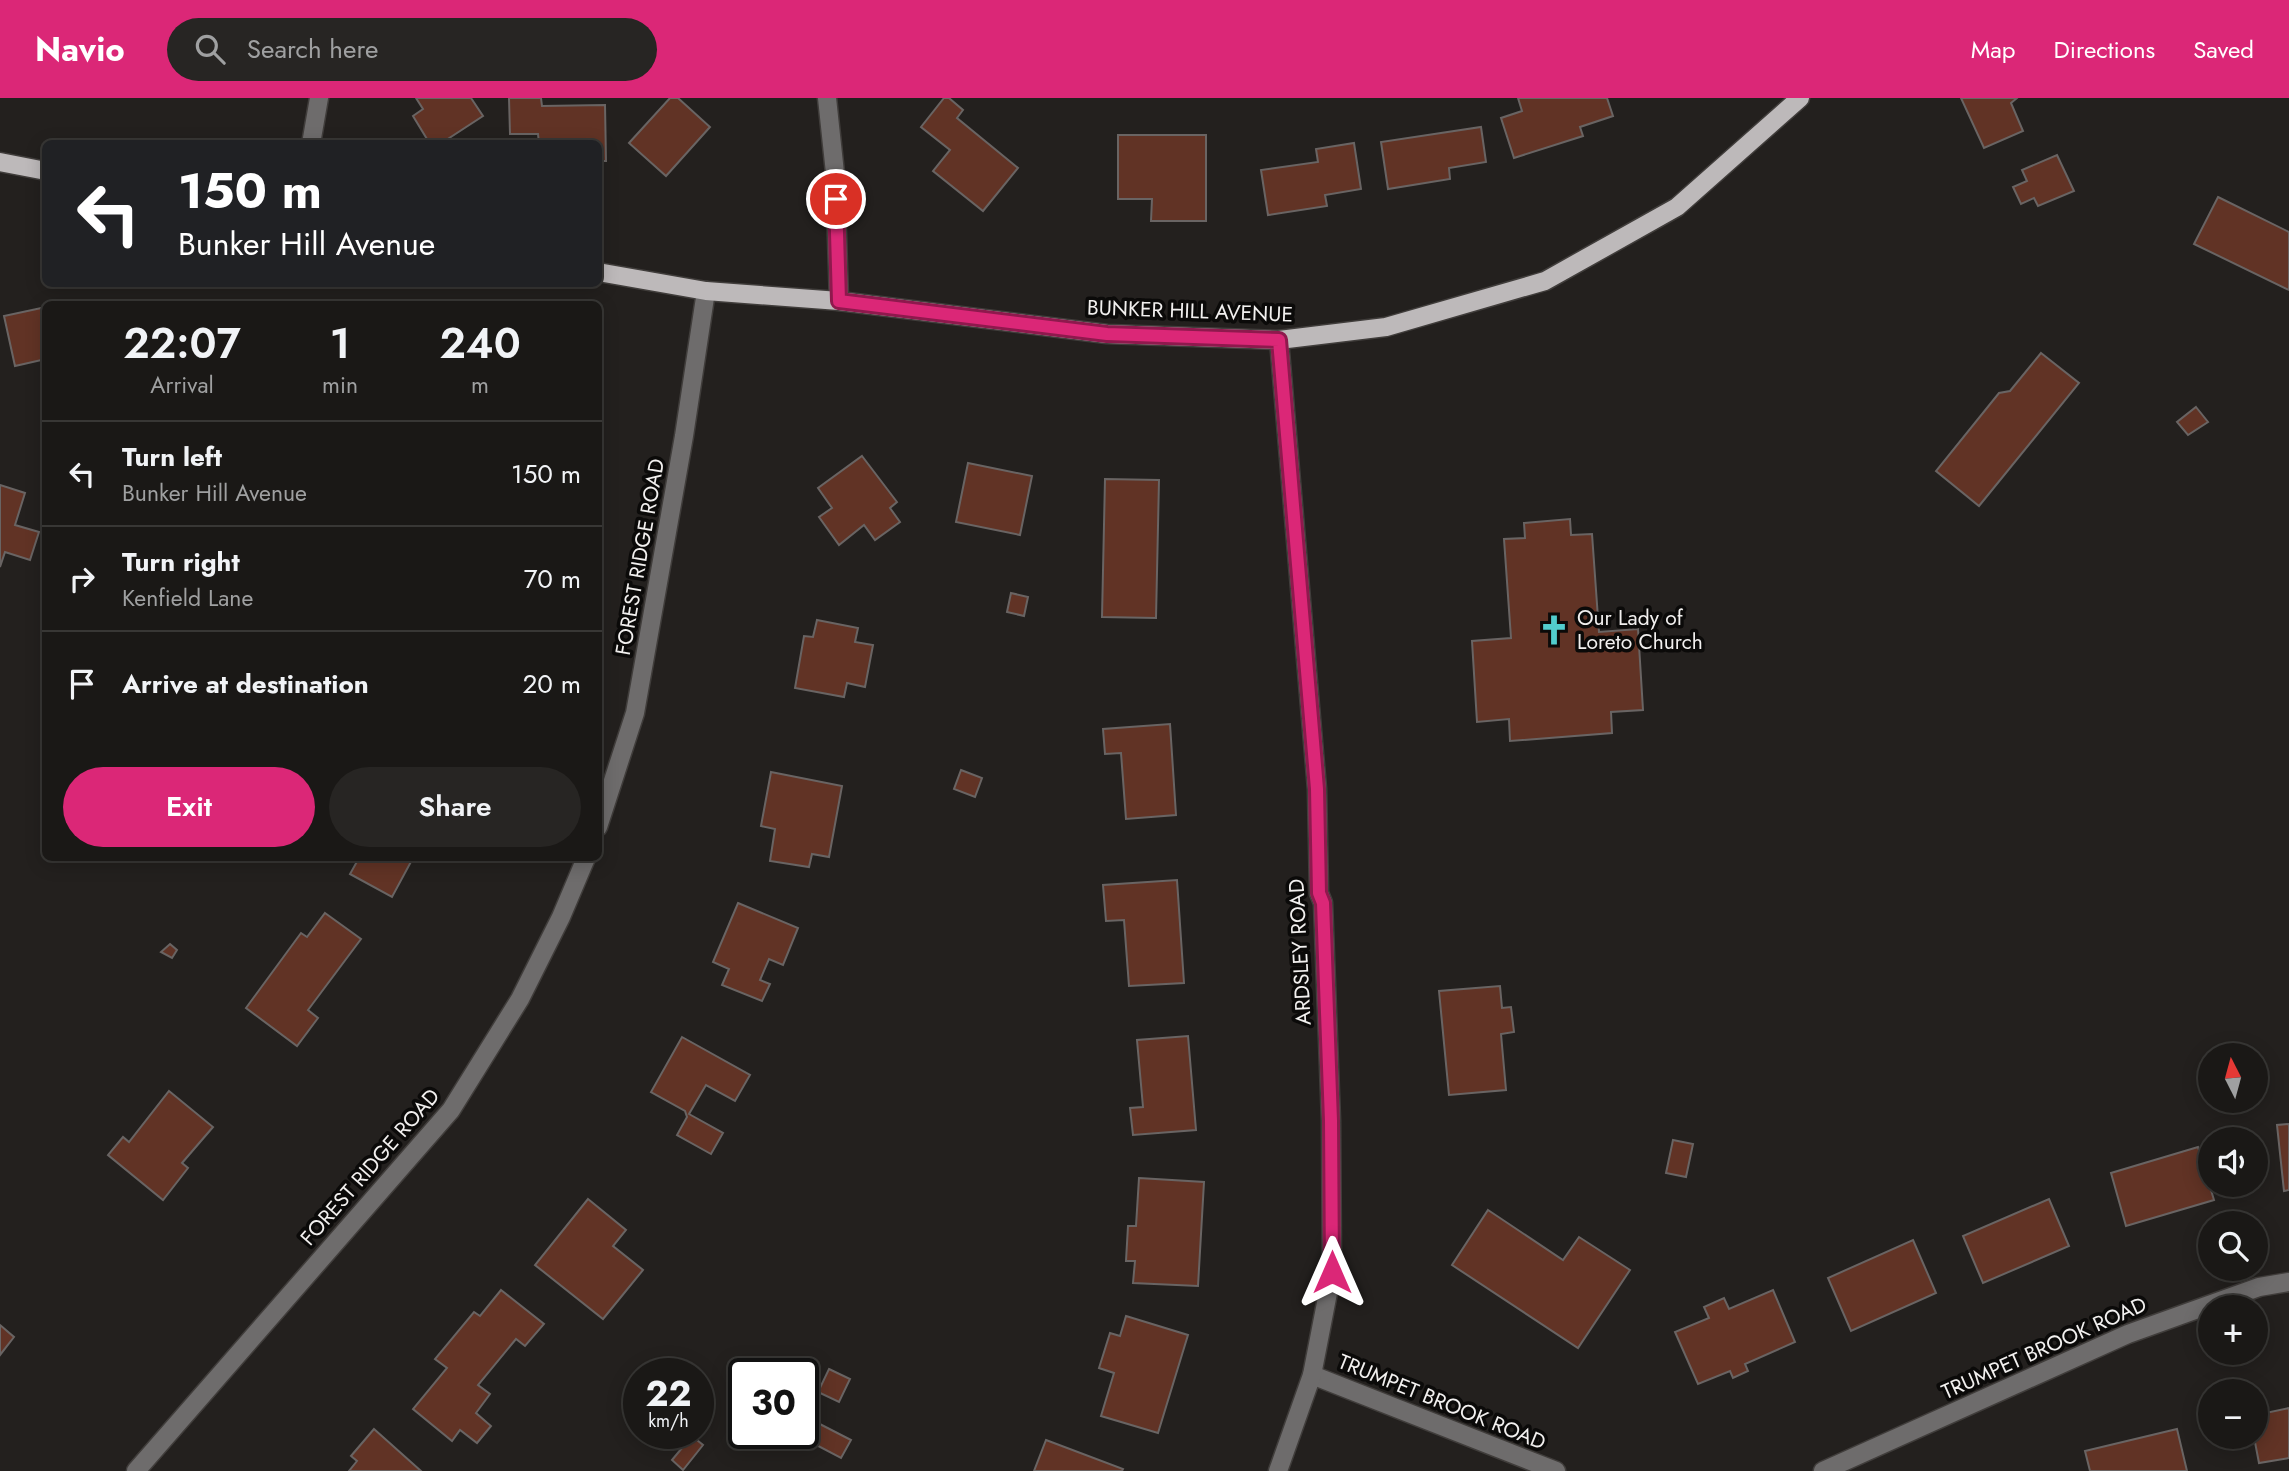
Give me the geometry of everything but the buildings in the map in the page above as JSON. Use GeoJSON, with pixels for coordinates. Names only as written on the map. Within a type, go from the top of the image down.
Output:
{"type":"FeatureCollection","features":[{"type":"Feature","properties":{"kind":"main road","name":"BUNKER HILL AVENUE"},"geometry":{"type":"LineString","coordinates":[[602,273],[706,291],[839,301],[1107,334],[1279,340],[1387,327],[1545,281],[1677,207],[1800,98]]}},
{"type":"Feature","properties":{"kind":"main road"},"geometry":{"type":"LineString","coordinates":[[0,162],[42,171]]}},
{"type":"Feature","properties":{"kind":"street"},"geometry":{"type":"LineString","coordinates":[[312,140],[319,98]]}},
{"type":"Feature","properties":{"kind":"street"},"geometry":{"type":"LineString","coordinates":[[827,98],[835,173],[839,301]]}},
{"type":"Feature","properties":{"kind":"street","name":"FOREST RIDGE ROAD"},"geometry":{"type":"LineString","coordinates":[[602,815],[635,713],[684,436],[706,291]]}},
{"type":"Feature","properties":{"kind":"street","name":"ARDSLEY ROAD"},"geometry":{"type":"LineString","coordinates":[[1278,1471],[1312,1375],[1332,1272],[1331,1107],[1323,903],[1319,893],[1317,789],[1279,340]]}},
{"type":"Feature","properties":{"kind":"street","name":"FOREST RIDGE ROAD"},"geometry":{"type":"LineString","coordinates":[[136,1471],[452,1110],[520,999],[561,917],[585,861]]}},
{"type":"Feature","properties":{"kind":"street","name":"TRUMPET BROOK ROAD"},"geometry":{"type":"LineString","coordinates":[[1824,1471],[2128,1334],[2259,1287],[2289,1282]]}},
{"type":"Feature","properties":{"kind":"street","name":"TRUMPET BROOK ROAD"},"geometry":{"type":"LineString","coordinates":[[1312,1375],[1556,1471]]}},
{"type":"Feature","properties":{"kind":"place","name":"Our Lady of Loreto Church"},"geometry":{"type":"Point","coordinates":[1554,630]}},
{"type":"Feature","properties":{"kind":"route"},"geometry":{"type":"LineString","coordinates":[[836,199],[839,301],[1107,334],[1279,340],[1317,789],[1319,893],[1323,903],[1331,1121],[1332,1272]]}}]}
